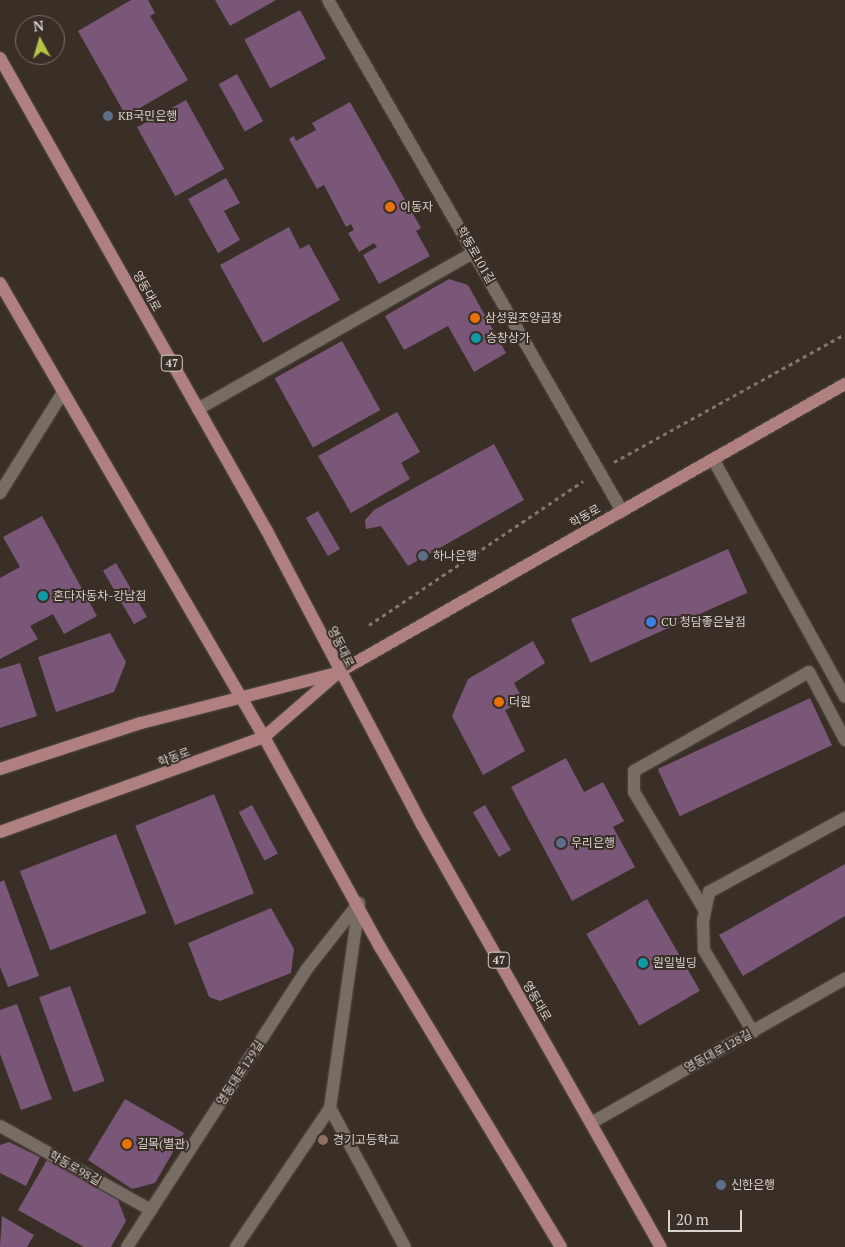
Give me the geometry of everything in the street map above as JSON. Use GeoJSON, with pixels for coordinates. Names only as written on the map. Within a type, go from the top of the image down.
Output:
{"type":"FeatureCollection","features":[{"type":"Feature","properties":{"kind":"main road","name":"영동대로"},"geometry":{"type":"LineString","coordinates":[[0,58],[198,409],[339,672],[661,1247]]}},
{"type":"Feature","properties":{"kind":"main road"},"geometry":{"type":"LineString","coordinates":[[0,283],[237,697],[264,737],[359,903],[380,947],[561,1247]]}},
{"type":"Feature","properties":{"kind":"main road","name":"학동로"},"geometry":{"type":"LineString","coordinates":[[0,832],[264,737],[339,672],[845,384]]}},
{"type":"Feature","properties":{"kind":"main road","name":"학동로"},"geometry":{"type":"LineString","coordinates":[[0,769],[237,697],[339,672]]}},
{"type":"Feature","properties":{"kind":"street","name":"학동로101길"},"geometry":{"type":"LineString","coordinates":[[328,0],[622,511]]}},
{"type":"Feature","properties":{"kind":"street"},"geometry":{"type":"LineString","coordinates":[[198,409],[474,252]]}},
{"type":"Feature","properties":{"kind":"street"},"geometry":{"type":"LineString","coordinates":[[0,492],[63,392]]}},
{"type":"Feature","properties":{"kind":"street"},"geometry":{"type":"LineString","coordinates":[[714,459],[845,697]]}},
{"type":"Feature","properties":{"kind":"street"},"geometry":{"type":"LineString","coordinates":[[705,911],[634,792],[634,772],[809,672],[845,740]]}},
{"type":"Feature","properties":{"kind":"street"},"geometry":{"type":"LineString","coordinates":[[753,1032],[704,950],[705,911],[710,892],[845,818]]}},
{"type":"Feature","properties":{"kind":"street"},"geometry":{"type":"LineString","coordinates":[[236,1247],[330,1108],[359,903]]}},
{"type":"Feature","properties":{"kind":"street","name":"영동대로129길"},"geometry":{"type":"LineString","coordinates":[[127,1247],[306,970],[359,903]]}},
{"type":"Feature","properties":{"kind":"street","name":"영동대로128길"},"geometry":{"type":"LineString","coordinates":[[591,1123],[845,979]]}},
{"type":"Feature","properties":{"kind":"street"},"geometry":{"type":"LineString","coordinates":[[330,1108],[405,1247]]}},
{"type":"Feature","properties":{"kind":"street","name":"학동로98길"},"geometry":{"type":"LineString","coordinates":[[0,1126],[151,1210]]}},
{"type":"Feature","properties":{"kind":"building"},"geometry":{"type":"Polygon","coordinates":[[[131,0],[148,0],[155,13],[150,16],[188,80],[126,116],[78,31],[131,0]]]}},
{"type":"Feature","properties":{"kind":"building"},"geometry":{"type":"Polygon","coordinates":[[[215,0],[276,0],[230,26],[215,0]]]}},
{"type":"Feature","properties":{"kind":"building"},"geometry":{"type":"Polygon","coordinates":[[[300,10],[326,59],[270,88],[244,40],[300,10]]]}},
{"type":"Feature","properties":{"kind":"building"},"geometry":{"type":"Polygon","coordinates":[[[237,74],[263,121],[245,131],[219,84],[237,74]]]}},
{"type":"Feature","properties":{"kind":"building"},"geometry":{"type":"Polygon","coordinates":[[[186,100],[224,169],[175,196],[137,127],[186,100]]]}},
{"type":"Feature","properties":{"kind":"building"},"geometry":{"type":"Polygon","coordinates":[[[350,102],[421,228],[416,231],[430,256],[379,284],[363,255],[377,247],[374,243],[359,252],[348,233],[354,230],[351,224],[346,227],[324,185],[317,189],[289,139],[294,136],[296,141],[316,130],[312,123],[350,102]]]}},
{"type":"Feature","properties":{"kind":"building"},"geometry":{"type":"Polygon","coordinates":[[[226,178],[240,203],[224,211],[240,240],[218,253],[188,199],[226,178]]]}},
{"type":"Feature","properties":{"kind":"building"},"geometry":{"type":"Polygon","coordinates":[[[289,227],[300,249],[309,244],[340,300],[263,343],[220,265],[289,227]]]}},
{"type":"Feature","properties":{"kind":"building","name":"승창상가"},"geometry":{"type":"Polygon","coordinates":[[[449,279],[468,285],[506,353],[474,372],[448,326],[404,350],[385,316],[449,279]]]}},
{"type":"Feature","properties":{"kind":"building"},"geometry":{"type":"Polygon","coordinates":[[[342,341],[380,410],[313,447],[275,378],[342,341]]]}},
{"type":"Feature","properties":{"kind":"building"},"geometry":{"type":"Polygon","coordinates":[[[397,412],[420,452],[401,463],[410,479],[351,513],[318,456],[397,412]]]}},
{"type":"Feature","properties":{"kind":"building"},"geometry":{"type":"Polygon","coordinates":[[[494,444],[524,500],[408,566],[381,526],[366,529],[365,520],[374,510],[494,444]]]}},
{"type":"Feature","properties":{"kind":"building"},"geometry":{"type":"Polygon","coordinates":[[[318,511],[340,549],[328,556],[306,518],[318,511]]]}},
{"type":"Feature","properties":{"kind":"building","name":"혼다자동차-강남점"},"geometry":{"type":"Polygon","coordinates":[[[42,516],[97,616],[64,634],[53,614],[30,626],[38,639],[0,659],[0,578],[20,567],[3,537],[42,516]]]}},
{"type":"Feature","properties":{"kind":"building"},"geometry":{"type":"Polygon","coordinates":[[[728,549],[748,593],[590,663],[571,619],[728,549]]]}},
{"type":"Feature","properties":{"kind":"building"},"geometry":{"type":"Polygon","coordinates":[[[116,563],[147,617],[134,624],[103,570],[116,563]]]}},
{"type":"Feature","properties":{"kind":"building"},"geometry":{"type":"Polygon","coordinates":[[[110,633],[126,662],[114,692],[56,712],[38,657],[110,633]]]}},
{"type":"Feature","properties":{"kind":"building"},"geometry":{"type":"Polygon","coordinates":[[[533,641],[545,663],[514,683],[524,701],[505,710],[525,751],[483,775],[452,716],[468,679],[533,641]]]}},
{"type":"Feature","properties":{"kind":"building"},"geometry":{"type":"Polygon","coordinates":[[[20,663],[37,716],[0,728],[0,669],[20,663]]]}},
{"type":"Feature","properties":{"kind":"building"},"geometry":{"type":"Polygon","coordinates":[[[810,698],[832,745],[680,816],[658,769],[810,698]]]}},
{"type":"Feature","properties":{"kind":"building"},"geometry":{"type":"Polygon","coordinates":[[[566,758],[584,792],[603,782],[624,821],[613,827],[635,867],[572,901],[511,787],[566,758]]]}},
{"type":"Feature","properties":{"kind":"building"},"geometry":{"type":"Polygon","coordinates":[[[214,794],[254,893],[175,925],[135,826],[214,794]]]}},
{"type":"Feature","properties":{"kind":"building"},"geometry":{"type":"Polygon","coordinates":[[[252,805],[278,854],[265,861],[239,812],[252,805]]]}},
{"type":"Feature","properties":{"kind":"building"},"geometry":{"type":"Polygon","coordinates":[[[485,805],[511,850],[499,857],[473,812],[485,805]]]}},
{"type":"Feature","properties":{"kind":"building"},"geometry":{"type":"Polygon","coordinates":[[[116,834],[146,913],[50,950],[20,871],[116,834]]]}},
{"type":"Feature","properties":{"kind":"building"},"geometry":{"type":"Polygon","coordinates":[[[845,864],[845,916],[743,976],[719,935],[845,864]]]}},
{"type":"Feature","properties":{"kind":"building"},"geometry":{"type":"Polygon","coordinates":[[[4,880],[39,976],[8,987],[0,967],[0,882],[4,880]]]}},
{"type":"Feature","properties":{"kind":"building","name":"원일빌딩"},"geometry":{"type":"Polygon","coordinates":[[[647,899],[700,991],[639,1026],[586,934],[647,899]]]}},
{"type":"Feature","properties":{"kind":"building"},"geometry":{"type":"Polygon","coordinates":[[[271,908],[294,949],[291,973],[220,1001],[209,997],[188,943],[271,908]]]}},
{"type":"Feature","properties":{"kind":"building"},"geometry":{"type":"Polygon","coordinates":[[[70,986],[105,1081],[74,1092],[39,997],[70,986]]]}},
{"type":"Feature","properties":{"kind":"building"},"geometry":{"type":"Polygon","coordinates":[[[17,1004],[52,1099],[21,1110],[0,1054],[0,1010],[17,1004]]]}},
{"type":"Feature","properties":{"kind":"building"},"geometry":{"type":"Polygon","coordinates":[[[125,1099],[184,1133],[155,1183],[132,1189],[88,1160],[125,1099]]]}},
{"type":"Feature","properties":{"kind":"building"},"geometry":{"type":"Polygon","coordinates":[[[9,1142],[40,1157],[26,1186],[0,1173],[0,1145],[9,1142]]]}},
{"type":"Feature","properties":{"kind":"building"},"geometry":{"type":"Polygon","coordinates":[[[47,1160],[118,1200],[126,1221],[111,1247],[84,1247],[18,1210],[47,1160]]]}},
{"type":"Feature","properties":{"kind":"building"},"geometry":{"type":"Polygon","coordinates":[[[2,1216],[34,1235],[27,1247],[0,1247],[2,1216]]]}},
{"type":"Feature","properties":{"kind":"place","name":"KB국민은행"},"geometry":{"type":"Point","coordinates":[108,116]}},
{"type":"Feature","properties":{"kind":"place","name":"이동자"},"geometry":{"type":"Point","coordinates":[390,207]}},
{"type":"Feature","properties":{"kind":"place","name":"삼성원조양곱창"},"geometry":{"type":"Point","coordinates":[475,318]}},
{"type":"Feature","properties":{"kind":"place","name":"승창상가"},"geometry":{"type":"Point","coordinates":[476,338]}},
{"type":"Feature","properties":{"kind":"place","name":"하나은행"},"geometry":{"type":"Point","coordinates":[423,556]}},
{"type":"Feature","properties":{"kind":"place","name":"혼다자동차-강남점"},"geometry":{"type":"Point","coordinates":[43,596]}},
{"type":"Feature","properties":{"kind":"place","name":"CU 청담좋은날점"},"geometry":{"type":"Point","coordinates":[651,622]}},
{"type":"Feature","properties":{"kind":"place","name":"더원"},"geometry":{"type":"Point","coordinates":[499,702]}},
{"type":"Feature","properties":{"kind":"place","name":"우리은행"},"geometry":{"type":"Point","coordinates":[561,843]}},
{"type":"Feature","properties":{"kind":"place","name":"원일빌딩"},"geometry":{"type":"Point","coordinates":[643,963]}},
{"type":"Feature","properties":{"kind":"place","name":"경기고등학교"},"geometry":{"type":"Point","coordinates":[323,1140]}},
{"type":"Feature","properties":{"kind":"place","name":"길목(별관)"},"geometry":{"type":"Point","coordinates":[127,1144]}},
{"type":"Feature","properties":{"kind":"place","name":"신한은행"},"geometry":{"type":"Point","coordinates":[721,1185]}}]}
